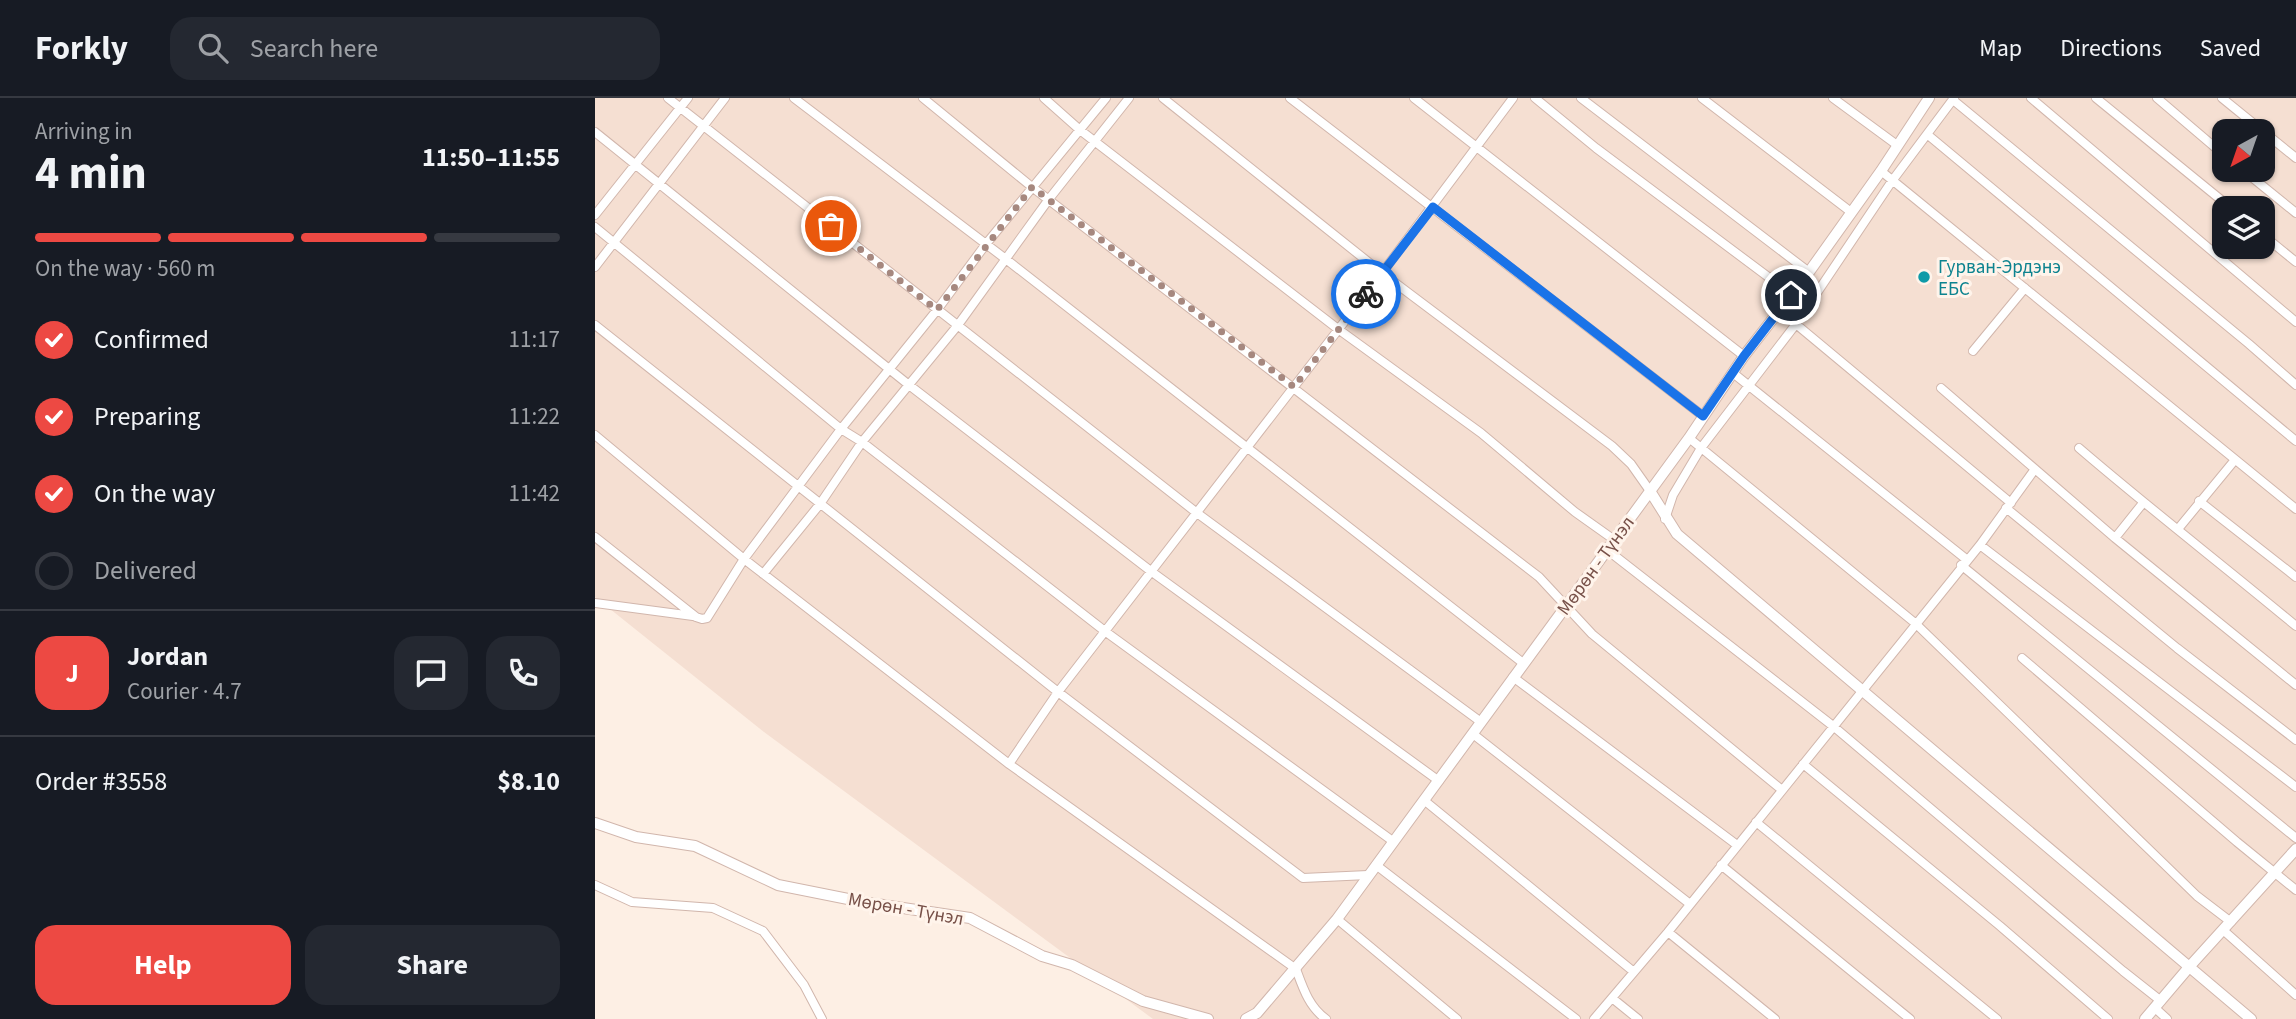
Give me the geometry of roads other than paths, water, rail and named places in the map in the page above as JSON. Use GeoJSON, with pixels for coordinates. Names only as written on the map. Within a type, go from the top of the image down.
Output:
{"type":"FeatureCollection","features":[{"type":"Feature","properties":{"kind":"street"},"geometry":{"type":"LineString","coordinates":[[668,98],[1197,513],[1482,722]]}},
{"type":"Feature","properties":{"kind":"street"},"geometry":{"type":"LineString","coordinates":[[595,215],[688,98]]}},
{"type":"Feature","properties":{"kind":"street"},"geometry":{"type":"LineString","coordinates":[[595,267],[725,98]]}},
{"type":"Feature","properties":{"kind":"street"},"geometry":{"type":"LineString","coordinates":[[794,98],[1007,260],[1523,663]]}},
{"type":"Feature","properties":{"kind":"street"},"geometry":{"type":"LineString","coordinates":[[923,98],[1032,187],[1539,577],[1592,634],[1782,790]]}},
{"type":"Feature","properties":{"kind":"street"},"geometry":{"type":"LineString","coordinates":[[1044,98],[1080,130],[1338,329],[1481,433],[1610,544],[1833,726],[2123,971],[2158,1004],[2167,1019]]}},
{"type":"Feature","properties":{"kind":"street"},"geometry":{"type":"LineString","coordinates":[[595,603],[707,618],[744,559],[841,429],[937,310],[986,244],[1106,98]]}},
{"type":"Feature","properties":{"kind":"street"},"geometry":{"type":"LineString","coordinates":[[763,574],[820,503],[862,442],[958,325],[1049,199],[1129,98]]}},
{"type":"Feature","properties":{"kind":"street"},"geometry":{"type":"LineString","coordinates":[[1163,98],[1383,273],[1612,446],[1631,464],[1677,534],[2251,1019]]}},
{"type":"Feature","properties":{"kind":"street"},"geometry":{"type":"LineString","coordinates":[[1290,98],[1703,416]]}},
{"type":"Feature","properties":{"kind":"street"},"geometry":{"type":"LineString","coordinates":[[1414,98],[1744,356]]}},
{"type":"Feature","properties":{"kind":"street"},"geometry":{"type":"LineString","coordinates":[[1009,764],[1058,692],[1383,273],[1513,98]]}},
{"type":"Feature","properties":{"kind":"street"},"geometry":{"type":"LineString","coordinates":[[1535,98],[1596,148],[1791,295]]}},
{"type":"Feature","properties":{"kind":"street"},"geometry":{"type":"LineString","coordinates":[[1581,98],[1809,272]]}},
{"type":"Feature","properties":{"kind":"street"},"geometry":{"type":"LineString","coordinates":[[1702,98],[1851,212]]}},
{"type":"Feature","properties":{"kind":"street"},"geometry":{"type":"LineString","coordinates":[[1833,98],[1897,145]]}},
{"type":"Feature","properties":{"kind":"street","name":"Мөрөн - Түнэл"},"geometry":{"type":"LineString","coordinates":[[1248,1019],[1257,1013],[1338,919],[1689,438],[1744,356],[1809,272],[1929,98]]}},
{"type":"Feature","properties":{"kind":"street"},"geometry":{"type":"LineString","coordinates":[[2031,98],[2296,322]]}},
{"type":"Feature","properties":{"kind":"street"},"geometry":{"type":"LineString","coordinates":[[2096,98],[2216,196]]}},
{"type":"Feature","properties":{"kind":"street"},"geometry":{"type":"LineString","coordinates":[[2157,98],[2212,145]]}},
{"type":"Feature","properties":{"kind":"street"},"geometry":{"type":"LineString","coordinates":[[2222,98],[2296,158]]}},
{"type":"Feature","properties":{"kind":"street"},"geometry":{"type":"LineString","coordinates":[[1665,519],[1672,495],[1701,448],[1796,324],[1892,181],[1953,99],[2296,385]]}},
{"type":"Feature","properties":{"kind":"street"},"geometry":{"type":"LineString","coordinates":[[595,132],[909,385],[1152,572],[1439,781]]}},
{"type":"Feature","properties":{"kind":"street"},"geometry":{"type":"LineString","coordinates":[[1928,135],[2296,441]]}},
{"type":"Feature","properties":{"kind":"street"},"geometry":{"type":"LineString","coordinates":[[1881,171],[2296,509]]}},
{"type":"Feature","properties":{"kind":"street"},"geometry":{"type":"LineString","coordinates":[[2258,182],[2296,213]]}},
{"type":"Feature","properties":{"kind":"street"},"geometry":{"type":"LineString","coordinates":[[595,227],[841,429],[862,442],[1106,632],[1394,842]]}},
{"type":"Feature","properties":{"kind":"street"},"geometry":{"type":"LineString","coordinates":[[2275,244],[2296,262]]}},
{"type":"Feature","properties":{"kind":"street"},"geometry":{"type":"LineString","coordinates":[[1973,351],[2025,288]]}},
{"type":"Feature","properties":{"kind":"street"},"geometry":{"type":"LineString","coordinates":[[1779,310],[2176,648],[2296,740]]}},
{"type":"Feature","properties":{"kind":"street"},"geometry":{"type":"LineString","coordinates":[[595,325],[1058,692],[1303,878],[1368,875]]}},
{"type":"Feature","properties":{"kind":"street"},"geometry":{"type":"LineString","coordinates":[[1733,373],[2296,838]]}},
{"type":"Feature","properties":{"kind":"street"},"geometry":{"type":"LineString","coordinates":[[1941,388],[2115,538],[2296,685]]}},
{"type":"Feature","properties":{"kind":"street"},"geometry":{"type":"LineString","coordinates":[[595,435],[744,559],[1009,764],[1296,969],[1305,993],[1318,1013],[1326,1019]]}},
{"type":"Feature","properties":{"kind":"street"},"geometry":{"type":"LineString","coordinates":[[1689,438],[1915,623],[2296,995]]}},
{"type":"Feature","properties":{"kind":"street"},"geometry":{"type":"LineString","coordinates":[[2079,448],[2296,626]]}},
{"type":"Feature","properties":{"kind":"street"},"geometry":{"type":"LineString","coordinates":[[2178,529],[2234,461]]}},
{"type":"Feature","properties":{"kind":"street"},"geometry":{"type":"LineString","coordinates":[[1594,1019],[1668,932],[1980,545],[2035,469]]}},
{"type":"Feature","properties":{"kind":"street"},"geometry":{"type":"LineString","coordinates":[[2199,501],[2296,577]]}},
{"type":"Feature","properties":{"kind":"street"},"geometry":{"type":"LineString","coordinates":[[2115,538],[2143,503]]}},
{"type":"Feature","properties":{"kind":"street"},"geometry":{"type":"LineString","coordinates":[[595,537],[696,617]]}},
{"type":"Feature","properties":{"kind":"street"},"geometry":{"type":"LineString","coordinates":[[1980,545],[2296,786]]}},
{"type":"Feature","properties":{"kind":"street"},"geometry":{"type":"LineString","coordinates":[[2022,658],[2296,890]]}},
{"type":"Feature","properties":{"kind":"street"},"geometry":{"type":"LineString","coordinates":[[1513,677],[1737,845]]}},
{"type":"Feature","properties":{"kind":"street"},"geometry":{"type":"LineString","coordinates":[[1473,734],[1690,904]]}},
{"type":"Feature","properties":{"kind":"street"},"geometry":{"type":"LineString","coordinates":[[1803,764],[2108,1019]]}},
{"type":"Feature","properties":{"kind":"street"},"geometry":{"type":"LineString","coordinates":[[1425,801],[1634,972]]}},
{"type":"Feature","properties":{"kind":"street"},"geometry":{"type":"LineString","coordinates":[[1756,822],[1997,1019]]}},
{"type":"Feature","properties":{"kind":"street","name":"Мөрөн - Түнэл"},"geometry":{"type":"LineString","coordinates":[[595,823],[636,837],[695,846],[778,885],[863,902],[969,918],[1042,957],[1072,965],[1143,1001],[1208,1019]]}},
{"type":"Feature","properties":{"kind":"street"},"geometry":{"type":"LineString","coordinates":[[2145,1019],[2296,849]]}},
{"type":"Feature","properties":{"kind":"street"},"geometry":{"type":"LineString","coordinates":[[1376,864],[1576,1019]]}},
{"type":"Feature","properties":{"kind":"street"},"geometry":{"type":"LineString","coordinates":[[1721,865],[1910,1019]]}},
{"type":"Feature","properties":{"kind":"street"},"geometry":{"type":"LineString","coordinates":[[595,885],[632,902],[713,908],[763,931],[804,985],[823,1019]]}},
{"type":"Feature","properties":{"kind":"street"},"geometry":{"type":"LineString","coordinates":[[1338,919],[1457,1019]]}},
{"type":"Feature","properties":{"kind":"street"},"geometry":{"type":"LineString","coordinates":[[1668,932],[1775,1019]]}},
{"type":"Feature","properties":{"kind":"street"},"geometry":{"type":"LineString","coordinates":[[1612,998],[1638,1019]]}},
{"type":"Feature","properties":{"kind":"place","name":"Гурван-Эрдэнэ ЕБС"},"geometry":{"type":"Point","coordinates":[1924,277]}}]}
